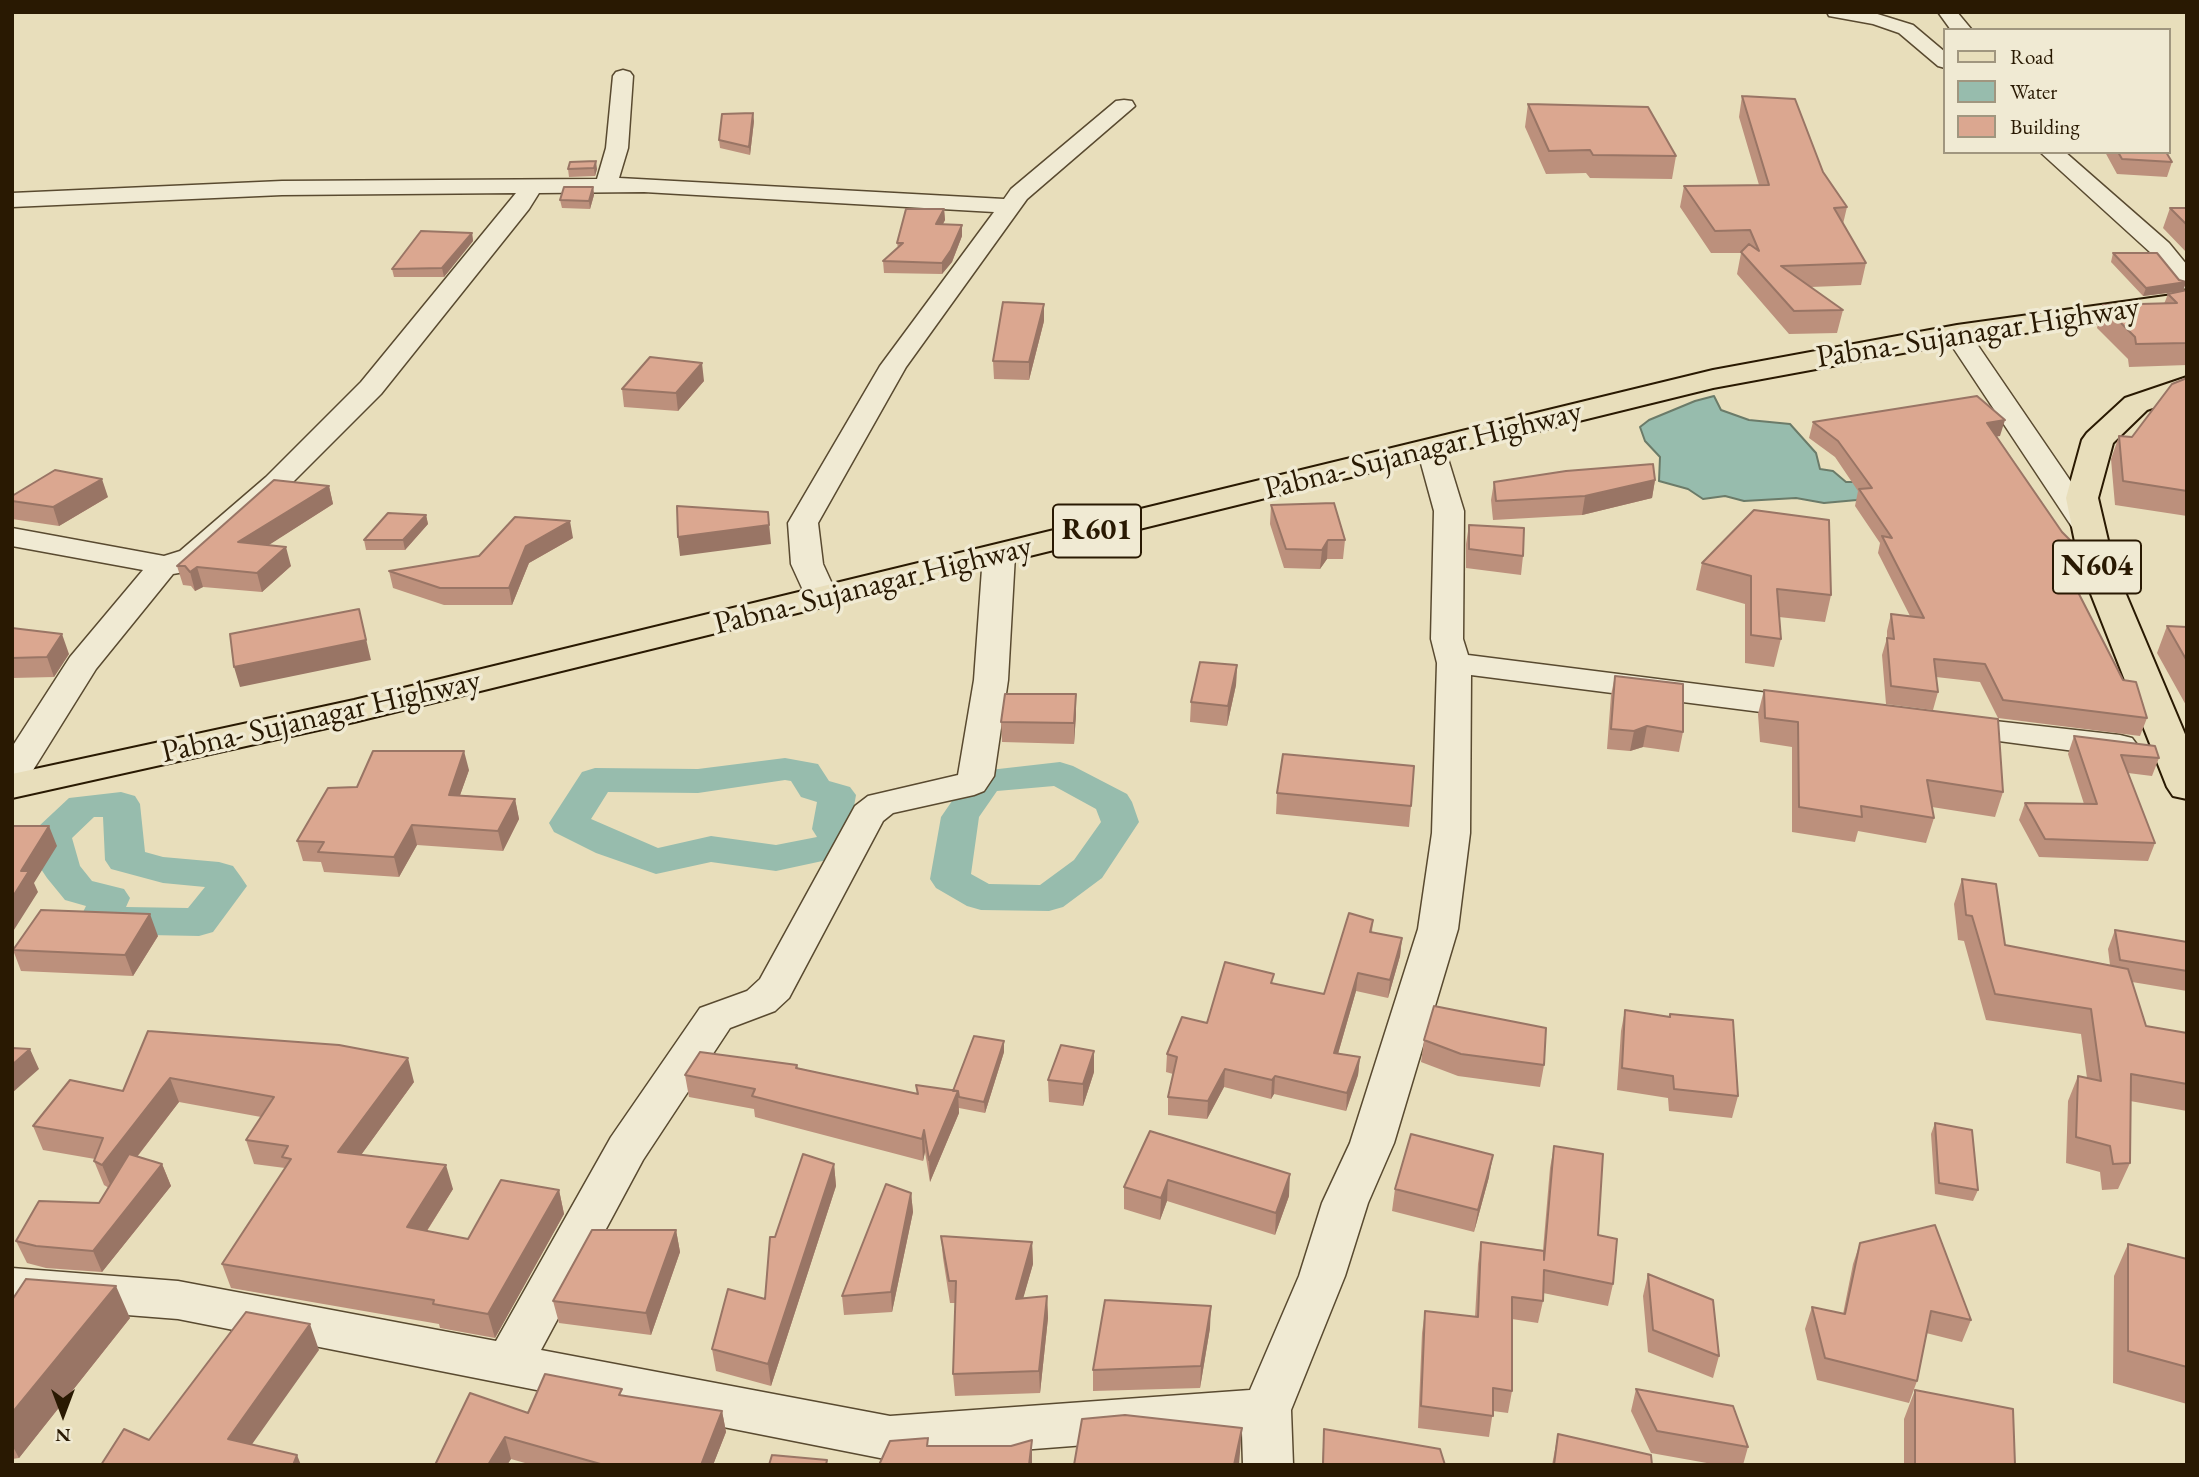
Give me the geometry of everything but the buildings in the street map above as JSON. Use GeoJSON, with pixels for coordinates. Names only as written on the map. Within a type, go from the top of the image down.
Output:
{"type":"FeatureCollection","features":[{"type":"Feature","properties":{"kind":"main road","name":"Pabna- Sujanagar Highway"},"geometry":{"type":"LineString","coordinates":[[12,786],[354,711],[1713,379],[1957,334],[2187,301]]}},
{"type":"Feature","properties":{"kind":"main road","name":"N604"},"geometry":{"type":"LineString","coordinates":[[2187,386],[2136,404],[2098,440],[2082,498],[2097,566],[2180,754],[2187,787]]}},
{"type":"Feature","properties":{"kind":"street"},"geometry":{"type":"LineString","coordinates":[[1836,12],[1877,19],[1906,29],[1944,61]]}},
{"type":"Feature","properties":{"kind":"street"},"geometry":{"type":"LineString","coordinates":[[1947,12],[1960,28]]}},
{"type":"Feature","properties":{"kind":"street"},"geometry":{"type":"LineString","coordinates":[[606,185],[617,148],[623,76]]}},
{"type":"Feature","properties":{"kind":"street"},"geometry":{"type":"LineString","coordinates":[[823,598],[807,564],[803,523],[893,366],[1019,194],[1124,106]]}},
{"type":"Feature","properties":{"kind":"street"},"geometry":{"type":"LineString","coordinates":[[2053,154],[2160,248],[2187,282]]}},
{"type":"Feature","properties":{"kind":"street"},"geometry":{"type":"LineString","coordinates":[[12,200],[282,188],[606,185],[1011,206]]}},
{"type":"Feature","properties":{"kind":"street"},"geometry":{"type":"LineString","coordinates":[[12,537],[164,565],[179,564],[191,558],[276,483],[371,388],[521,204],[531,186]]}},
{"type":"Feature","properties":{"kind":"street"},"geometry":{"type":"LineString","coordinates":[[1957,334],[2089,530]]}},
{"type":"Feature","properties":{"kind":"street"},"geometry":{"type":"LineString","coordinates":[[1268,1465],[1266,1410],[1322,1276],[1345,1203],[1372,1143],[1438,929],[1451,833],[1454,663],[1447,639],[1449,511],[1431,449]]}},
{"type":"Feature","properties":{"kind":"street"},"geometry":{"type":"LineString","coordinates":[[508,1364],[627,1149],[715,1018],[761,1001],[775,988],[868,814],[881,804],[961,787],[971,783],[976,776],[990,680],[999,555]]}},
{"type":"Feature","properties":{"kind":"street"},"geometry":{"type":"LineString","coordinates":[[12,775],[82,664],[164,565]]}},
{"type":"Feature","properties":{"kind":"street"},"geometry":{"type":"LineString","coordinates":[[1454,663],[1846,713]]}},
{"type":"Feature","properties":{"kind":"street"},"geometry":{"type":"LineString","coordinates":[[1924,723],[2180,754]]}},
{"type":"Feature","properties":{"kind":"street"},"geometry":{"type":"LineString","coordinates":[[12,1287],[178,1300],[890,1438],[1266,1410]]}},
{"type":"Feature","properties":{"kind":"water"},"geometry":{"type":"Polygon","coordinates":[[[1714,396],[1721,410],[1749,420],[1790,424],[1816,453],[1820,469],[1833,471],[1846,482],[1875,482],[1857,500],[1824,503],[1796,498],[1744,501],[1725,496],[1703,499],[1688,489],[1659,481],[1660,457],[1645,441],[1640,427],[1649,420],[1714,396]]]}},
{"type":"Feature","properties":{"kind":"waterway"},"geometry":{"type":"LineString","coordinates":[[785,769],[805,772],[814,789],[837,795],[831,829],[841,845],[776,858],[711,849],[656,861],[610,844],[568,823],[586,799],[595,780],[698,781],[785,769]]}},
{"type":"Feature","properties":{"kind":"waterway"},"geometry":{"type":"LineString","coordinates":[[1060,774],[1113,802],[1120,822],[1088,869],[1049,898],[981,897],[950,879],[960,817],[985,780],[1060,774]]}},
{"type":"Feature","properties":{"kind":"waterway"},"geometry":{"type":"LineString","coordinates":[[121,804],[126,841],[125,860],[163,870],[219,875],[227,886],[199,922],[99,920],[110,898],[79,891],[61,869],[52,836],[83,806],[121,804]]}}]}
